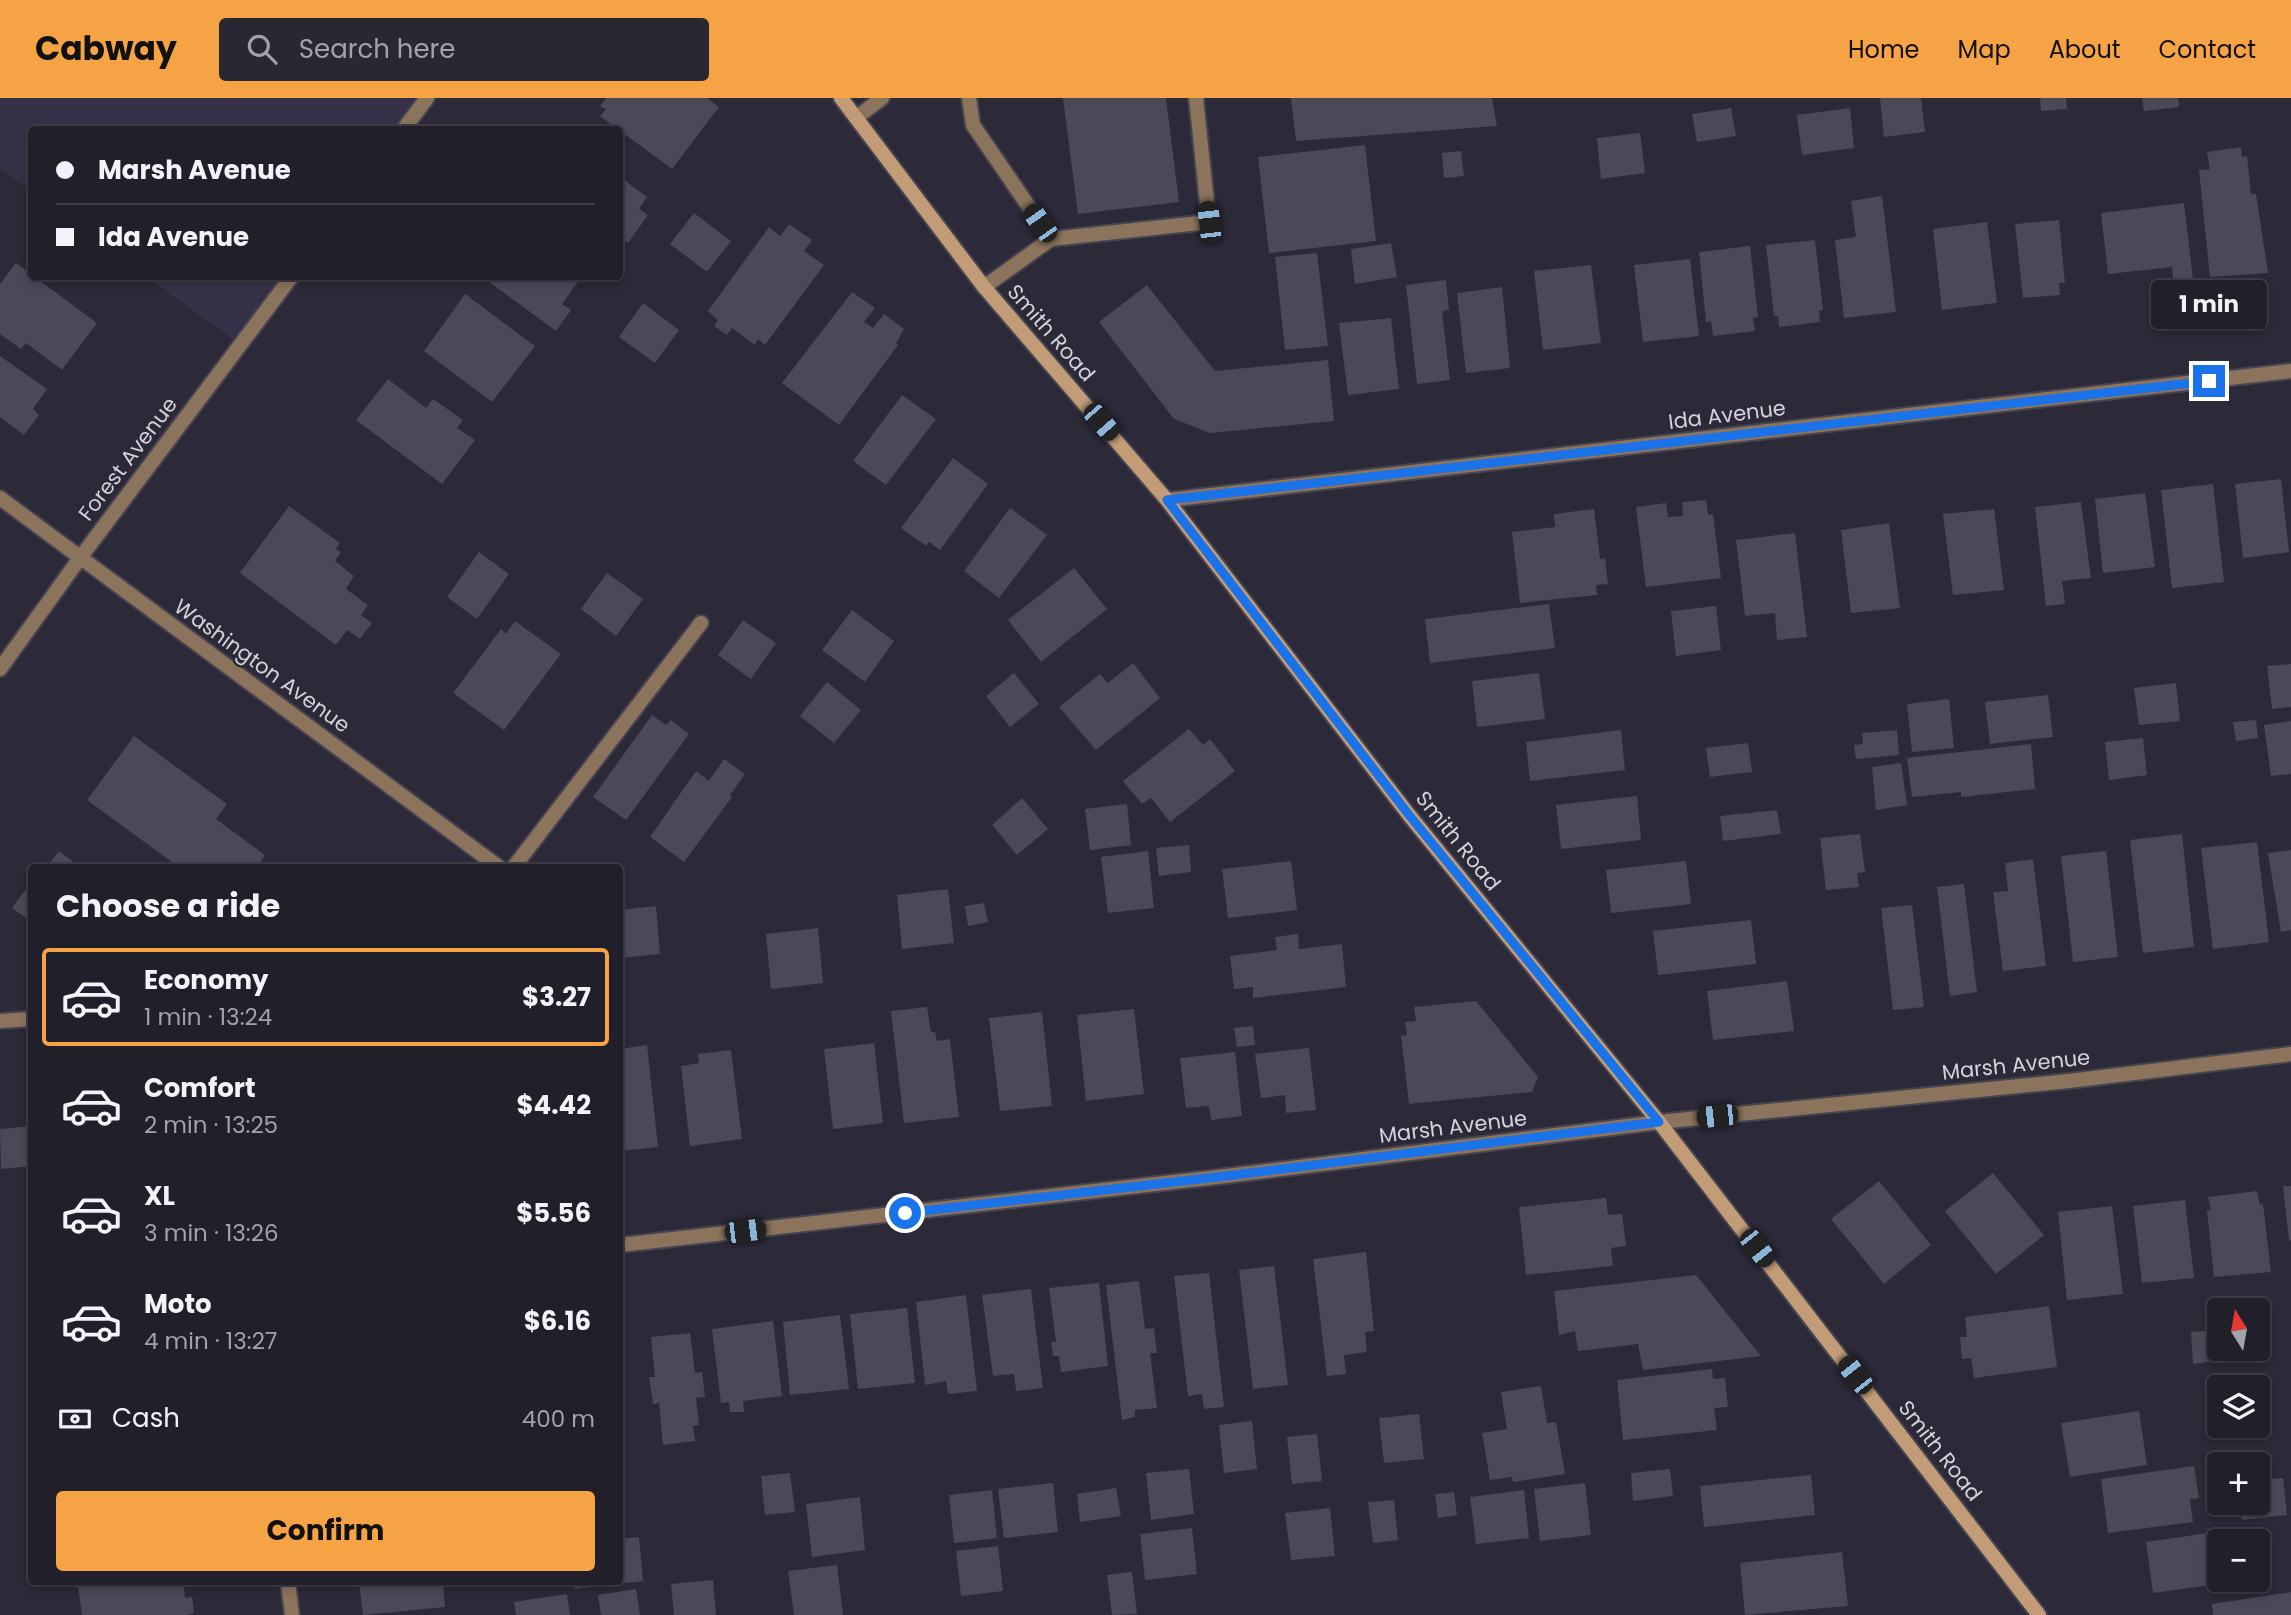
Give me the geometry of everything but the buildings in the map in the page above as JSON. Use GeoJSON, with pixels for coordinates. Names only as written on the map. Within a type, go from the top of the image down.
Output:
{"type":"FeatureCollection","features":[{"type":"Feature","properties":{"kind":"main road","name":"Smith Road"},"geometry":{"type":"LineString","coordinates":[[841,98],[984,287],[1167,500],[1409,815],[1659,1122],[2039,1615]]}},
{"type":"Feature","properties":{"kind":"street"},"geometry":{"type":"LineString","coordinates":[[406,126],[427,98]]}},
{"type":"Feature","properties":{"kind":"street"},"geometry":{"type":"LineString","coordinates":[[856,118],[882,98]]}},
{"type":"Feature","properties":{"kind":"street"},"geometry":{"type":"LineString","coordinates":[[969,98],[973,125],[1051,239]]}},
{"type":"Feature","properties":{"kind":"street"},"geometry":{"type":"LineString","coordinates":[[984,287],[1051,239],[1209,222],[1196,98]]}},
{"type":"Feature","properties":{"kind":"street","name":"Forest Avenue"},"geometry":{"type":"LineString","coordinates":[[0,670],[80,558],[289,280]]}},
{"type":"Feature","properties":{"kind":"street","name":"Ida Avenue"},"geometry":{"type":"LineString","coordinates":[[1167,500],[2291,372]]}},
{"type":"Feature","properties":{"kind":"street","name":"Washington Avenue"},"geometry":{"type":"LineString","coordinates":[[0,498],[495,864]]}},
{"type":"Feature","properties":{"kind":"street"},"geometry":{"type":"LineString","coordinates":[[516,864],[701,623]]}},
{"type":"Feature","properties":{"kind":"street"},"geometry":{"type":"LineString","coordinates":[[0,1021],[28,1019]]}},
{"type":"Feature","properties":{"kind":"street","name":"Marsh Avenue"},"geometry":{"type":"LineString","coordinates":[[623,1245],[1226,1176],[1659,1122],[2069,1081],[2291,1054]]}},
{"type":"Feature","properties":{"kind":"street"},"geometry":{"type":"LineString","coordinates":[[288,1585],[292,1615]]}},
{"type":"Feature","properties":{"kind":"shaded area"},"geometry":{"type":"Polygon","coordinates":[[[0,98],[427,98],[405,126],[28,126],[28,189],[0,168],[0,98]]]}},
{"type":"Feature","properties":{"kind":"shaded area"},"geometry":{"type":"Polygon","coordinates":[[[151,280],[290,280],[241,345],[151,280]]]}},
{"type":"Feature","properties":{"kind":"route"},"geometry":{"type":"LineString","coordinates":[[905,1213],[1659,1122],[1409,815],[1167,500],[2209,381]]}}]}
